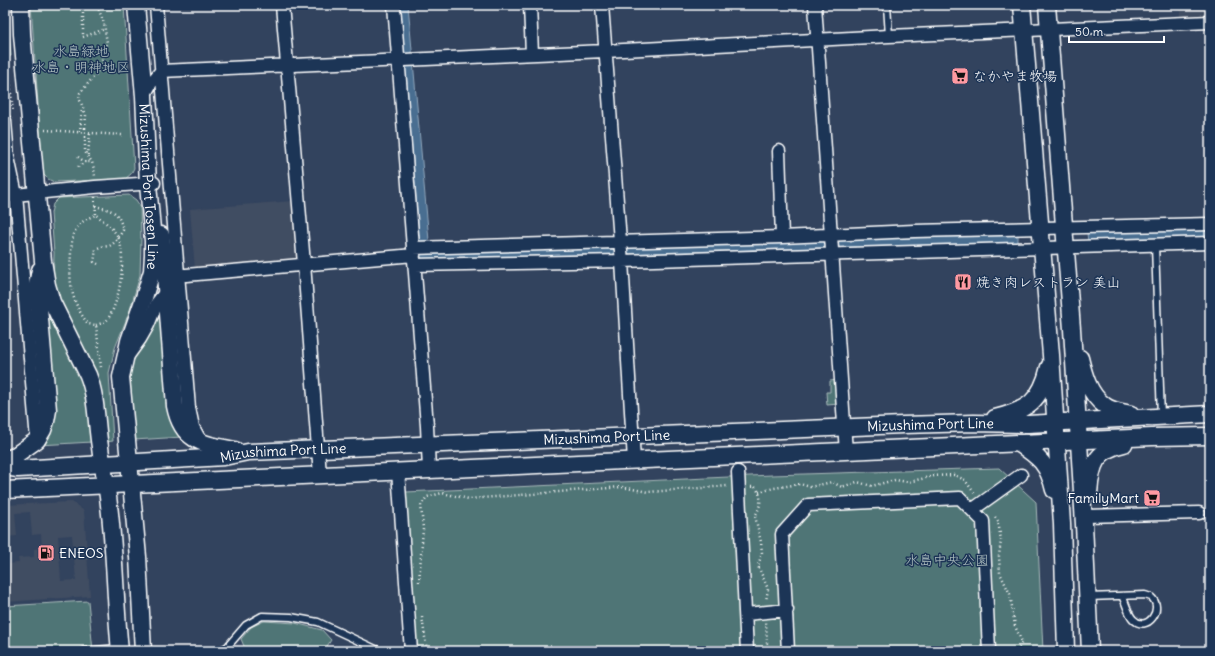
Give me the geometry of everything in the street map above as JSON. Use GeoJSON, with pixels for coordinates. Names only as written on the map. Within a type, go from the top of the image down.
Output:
{"type":"FeatureCollection","features":[{"type":"Feature","properties":{"kind":"main road"},"geometry":{"type":"LineString","coordinates":[[21,5],[22,34],[43,261],[47,285],[52,302],[88,375],[92,387],[109,503],[116,584],[116,613],[119,650]]}},
{"type":"Feature","properties":{"kind":"main road","name":"Mizushima Port Tosen Line"},"geometry":{"type":"LineString","coordinates":[[136,5],[151,184],[152,271],[124,360],[121,377],[138,557],[143,651]]}},
{"type":"Feature","properties":{"kind":"main road"},"geometry":{"type":"LineString","coordinates":[[1022,5],[1051,355],[1062,524],[1066,651]]}},
{"type":"Feature","properties":{"kind":"main road"},"geometry":{"type":"LineString","coordinates":[[1047,5],[1085,520],[1090,651]]}},
{"type":"Feature","properties":{"kind":"main road"},"geometry":{"type":"LineString","coordinates":[[151,184],[164,261],[175,406],[179,421],[185,431],[201,442],[208,445],[248,452]]}},
{"type":"Feature","properties":{"kind":"main road"},"geometry":{"type":"LineString","coordinates":[[5,459],[13,457],[37,440],[46,421],[48,410],[37,285],[43,261]]}},
{"type":"Feature","properties":{"kind":"main road"},"geometry":{"type":"LineString","coordinates":[[1072,330],[1086,380],[1092,393],[1104,406],[1132,414],[1156,417]]}},
{"type":"Feature","properties":{"kind":"main road"},"geometry":{"type":"LineString","coordinates":[[974,423],[1011,414],[1029,405],[1042,387],[1051,355]]}},
{"type":"Feature","properties":{"kind":"main road","name":"Mizushima Port Line"},"geometry":{"type":"LineString","coordinates":[[5,467],[18,469],[129,463],[224,457],[248,452],[845,427],[974,423],[1028,424],[1210,414]]}},
{"type":"Feature","properties":{"kind":"main road","name":"Mizushima Port Line"},"geometry":{"type":"LineString","coordinates":[[5,490],[1152,437],[1210,436]]}},
{"type":"Feature","properties":{"kind":"main road"},"geometry":{"type":"LineString","coordinates":[[1085,520],[1090,478],[1095,464],[1102,452],[1113,446],[1152,437]]}},
{"type":"Feature","properties":{"kind":"main road"},"geometry":{"type":"LineString","coordinates":[[1018,444],[1034,453],[1046,467],[1053,486],[1062,524]]}},
{"type":"Feature","properties":{"kind":"street"},"geometry":{"type":"LineString","coordinates":[[156,5],[189,408],[193,427],[201,442]]}},
{"type":"Feature","properties":{"kind":"street"},"geometry":{"type":"LineString","coordinates":[[282,5],[320,475]]}},
{"type":"Feature","properties":{"kind":"street"},"geometry":{"type":"LineString","coordinates":[[394,5],[405,60],[418,253],[429,470]]}},
{"type":"Feature","properties":{"kind":"street"},"geometry":{"type":"LineString","coordinates":[[530,5],[532,54]]}},
{"type":"Feature","properties":{"kind":"street"},"geometry":{"type":"LineString","coordinates":[[602,5],[621,251],[634,461]]}},
{"type":"Feature","properties":{"kind":"street"},"geometry":{"type":"LineString","coordinates":[[815,5],[846,452]]}},
{"type":"Feature","properties":{"kind":"street"},"geometry":{"type":"LineString","coordinates":[[139,50],[162,71],[1210,22]]}},
{"type":"Feature","properties":{"kind":"street"},"geometry":{"type":"LineString","coordinates":[[144,96],[151,83],[162,71]]}},
{"type":"Feature","properties":{"kind":"street"},"geometry":{"type":"LineString","coordinates":[[9,117],[8,157],[10,196],[37,440]]}},
{"type":"Feature","properties":{"kind":"street"},"geometry":{"type":"LineString","coordinates":[[779,151],[782,237]]}},
{"type":"Feature","properties":{"kind":"street"},"geometry":{"type":"LineString","coordinates":[[10,196],[95,187],[151,184]]}},
{"type":"Feature","properties":{"kind":"street"},"geometry":{"type":"LineString","coordinates":[[124,360],[140,339],[148,325],[157,303],[178,275],[418,253],[621,251],[832,244],[1064,248],[1155,235],[1210,224]]}},
{"type":"Feature","properties":{"kind":"street"},"geometry":{"type":"LineString","coordinates":[[418,253],[621,251],[782,237],[832,244],[914,231],[1064,228],[1155,235],[1210,243]]}},
{"type":"Feature","properties":{"kind":"street"},"geometry":{"type":"LineString","coordinates":[[164,261],[178,275]]}},
{"type":"Feature","properties":{"kind":"street"},"geometry":{"type":"LineString","coordinates":[[398,471],[410,651]]}},
{"type":"Feature","properties":{"kind":"street"},"geometry":{"type":"LineString","coordinates":[[738,472],[747,651]]}},
{"type":"Feature","properties":{"kind":"street"},"geometry":{"type":"LineString","coordinates":[[972,510],[1022,475]]}},
{"type":"Feature","properties":{"kind":"street"},"geometry":{"type":"LineString","coordinates":[[788,651],[782,534],[808,505],[960,498],[983,521],[989,651]]}},
{"type":"Feature","properties":{"kind":"street"},"geometry":{"type":"LineString","coordinates":[[1085,520],[1199,513]]}},
{"type":"Feature","properties":{"kind":"street"},"geometry":{"type":"LineString","coordinates":[[746,614],[787,610]]}},
{"type":"Feature","properties":{"kind":"lane"},"geometry":{"type":"LineString","coordinates":[[887,5],[889,36]]}},
{"type":"Feature","properties":{"kind":"lane"},"geometry":{"type":"LineString","coordinates":[[1155,235],[1156,417]]}},
{"type":"Feature","properties":{"kind":"lane"},"geometry":{"type":"LineString","coordinates":[[1088,597],[1145,595],[1151,597],[1155,603],[1156,611],[1154,617],[1150,621],[1144,623],[1134,621],[1122,596]]}},
{"type":"Feature","properties":{"kind":"lane"},"geometry":{"type":"LineString","coordinates":[[220,651],[227,647],[246,625],[262,616],[291,617],[318,622],[380,651]]}},
{"type":"Feature","properties":{"kind":"lane"},"geometry":{"type":"LineString","coordinates":[[5,650],[9,651]]}},
{"type":"Feature","properties":{"kind":"lane"},"geometry":{"type":"LineString","coordinates":[[83,651],[119,650]]}},
{"type":"Feature","properties":{"kind":"path"},"geometry":{"type":"LineString","coordinates":[[83,5],[83,37],[105,29]]}},
{"type":"Feature","properties":{"kind":"path"},"geometry":{"type":"LineString","coordinates":[[95,181],[92,162],[85,152],[86,115],[79,98],[80,93],[100,67],[107,43],[105,29],[97,5]]}},
{"type":"Feature","properties":{"kind":"path"},"geometry":{"type":"LineString","coordinates":[[8,61],[9,117]]}},
{"type":"Feature","properties":{"kind":"path"},"geometry":{"type":"LineString","coordinates":[[80,132],[82,107]]}},
{"type":"Feature","properties":{"kind":"path"},"geometry":{"type":"LineString","coordinates":[[42,130],[122,135]]}},
{"type":"Feature","properties":{"kind":"path"},"geometry":{"type":"LineString","coordinates":[[88,156],[90,133]]}},
{"type":"Feature","properties":{"kind":"path"},"geometry":{"type":"LineString","coordinates":[[78,157],[85,162],[92,162]]}},
{"type":"Feature","properties":{"kind":"path"},"geometry":{"type":"LineString","coordinates":[[78,167],[85,162]]}},
{"type":"Feature","properties":{"kind":"path"},"geometry":{"type":"LineString","coordinates":[[95,195],[96,215],[111,228],[118,237],[122,254],[123,272],[117,297],[110,315],[105,322],[96,325],[88,324],[78,310],[70,283],[71,238],[85,220],[96,215]]}},
{"type":"Feature","properties":{"kind":"path"},"geometry":{"type":"LineString","coordinates":[[95,206],[112,211],[120,218],[123,230],[112,244],[96,249],[94,262],[98,264]]}},
{"type":"Feature","properties":{"kind":"path"},"geometry":{"type":"LineString","coordinates":[[96,325],[101,372]]}},
{"type":"Feature","properties":{"kind":"path"},"geometry":{"type":"LineString","coordinates":[[759,492],[800,484],[810,487],[832,482],[842,487],[858,482],[872,486],[895,480],[908,482],[934,476],[954,475],[965,480],[998,521],[1001,540],[999,556],[1000,573],[1010,594],[1016,626],[1022,642],[1017,651]]}},
{"type":"Feature","properties":{"kind":"path"},"geometry":{"type":"LineString","coordinates":[[419,587],[423,529],[420,505],[427,497],[442,494],[469,499],[622,487],[648,492],[738,485],[755,487],[759,492],[760,507],[756,516],[762,553],[758,566],[768,589],[765,612],[767,643],[764,651]]}},
{"type":"Feature","properties":{"kind":"path"},"geometry":{"type":"LineString","coordinates":[[422,615],[427,651]]}},
{"type":"Feature","properties":{"kind":"shaded area"},"geometry":{"type":"Polygon","coordinates":[[[1180,5],[1210,5],[1210,15],[1180,16],[1180,5]]]}},
{"type":"Feature","properties":{"kind":"shaded area"},"geometry":{"type":"Polygon","coordinates":[[[293,201],[298,261],[195,269],[190,209],[293,201]]]}},
{"type":"Feature","properties":{"kind":"shaded area","name":"ENEOS"},"geometry":{"type":"Polygon","coordinates":[[[72,502],[84,511],[90,596],[5,602],[5,564],[19,563],[18,558],[34,557],[34,549],[42,548],[41,534],[32,535],[30,512],[15,513],[17,536],[5,537],[5,505],[72,502]],[[72,535],[58,536],[61,581],[76,580],[72,535]]]}},
{"type":"Feature","properties":{"kind":"green space"},"geometry":{"type":"Polygon","coordinates":[[[5,5],[7,5],[11,56],[5,57],[5,5]]]}},
{"type":"Feature","properties":{"kind":"green space","name":"水島緑地 水島・明神地区"},"geometry":{"type":"Polygon","coordinates":[[[31,5],[124,5],[134,168],[131,174],[125,179],[54,182],[43,174],[31,5]]]}},
{"type":"Feature","properties":{"kind":"green space"},"geometry":{"type":"Polygon","coordinates":[[[129,195],[136,200],[140,206],[140,275],[130,310],[115,348],[109,373],[113,441],[105,442],[53,290],[54,253],[51,213],[53,204],[59,198],[129,195]]]}},
{"type":"Feature","properties":{"kind":"green space"},"geometry":{"type":"Polygon","coordinates":[[[161,307],[182,437],[134,440],[130,378],[132,363],[161,307]]]}},
{"type":"Feature","properties":{"kind":"green space"},"geometry":{"type":"Polygon","coordinates":[[[47,310],[59,328],[89,391],[92,442],[39,445],[47,310]]]}},
{"type":"Feature","properties":{"kind":"green space"},"geometry":{"type":"Polygon","coordinates":[[[838,380],[839,404],[827,405],[826,392],[830,392],[830,381],[838,380]]]}},
{"type":"Feature","properties":{"kind":"green space","name":"水島中央公園"},"geometry":{"type":"Polygon","coordinates":[[[999,468],[1036,502],[1043,651],[417,651],[408,549],[406,492],[772,475],[999,468]]]}},
{"type":"Feature","properties":{"kind":"green space"},"geometry":{"type":"Polygon","coordinates":[[[88,601],[93,651],[5,651],[5,606],[88,601]]]}},
{"type":"Feature","properties":{"kind":"green space"},"geometry":{"type":"Polygon","coordinates":[[[264,621],[295,623],[322,630],[331,640],[324,651],[246,651],[241,639],[251,627],[264,621]]]}},
{"type":"Feature","properties":{"kind":"water"},"geometry":{"type":"Polygon","coordinates":[[[400,5],[408,5],[430,252],[621,248],[1018,234],[1018,243],[421,259],[400,5]]]}},
{"type":"Feature","properties":{"kind":"water"},"geometry":{"type":"Polygon","coordinates":[[[1210,230],[1210,238],[1088,242],[1087,233],[1210,230]]]}},
{"type":"Feature","properties":{"kind":"place","name":"なかやま牧場"},"geometry":{"type":"Point","coordinates":[960,76]}},
{"type":"Feature","properties":{"kind":"place","name":"焼き肉レストラン 美山"},"geometry":{"type":"Point","coordinates":[963,282]}},
{"type":"Feature","properties":{"kind":"place","name":"FamilyMart"},"geometry":{"type":"Point","coordinates":[1152,498]}},
{"type":"Feature","properties":{"kind":"place","name":"ENEOS"},"geometry":{"type":"Point","coordinates":[46,553]}}]}
